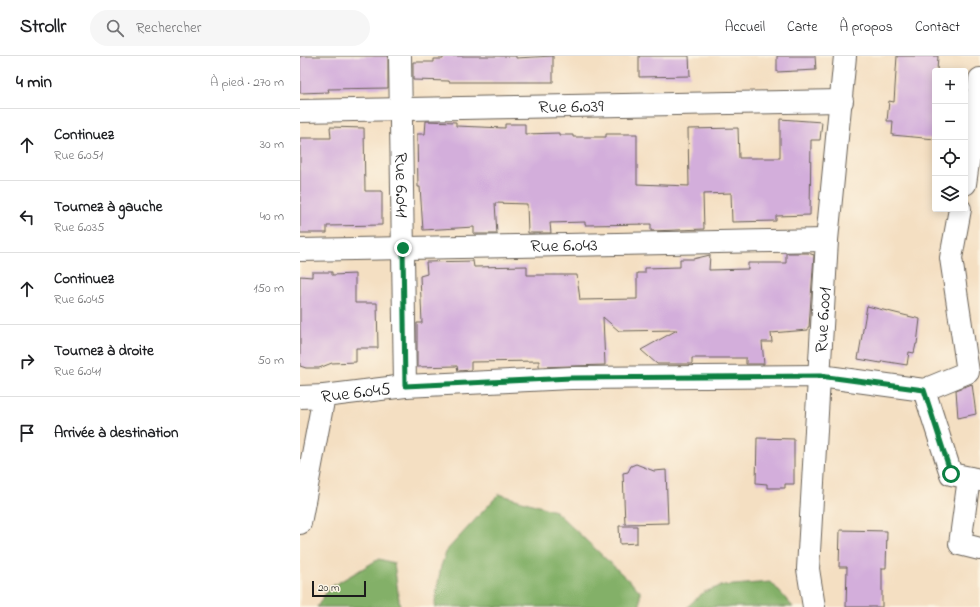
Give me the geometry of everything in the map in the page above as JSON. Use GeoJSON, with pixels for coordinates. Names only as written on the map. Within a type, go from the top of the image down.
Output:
{"type":"FeatureCollection","features":[{"type":"Feature","properties":{"kind":"street","name":"Rue 6.041"},"geometry":{"type":"LineString","coordinates":[[400,56],[405,386]]}},
{"type":"Feature","properties":{"kind":"street","name":"Rue 6.001"},"geometry":{"type":"LineString","coordinates":[[814,607],[808,568],[827,240],[842,101],[845,56]]}},
{"type":"Feature","properties":{"kind":"street"},"geometry":{"type":"LineString","coordinates":[[966,176],[980,79]]}},
{"type":"Feature","properties":{"kind":"street","name":"Rue 6.039"},"geometry":{"type":"LineString","coordinates":[[300,111],[842,101]]}},
{"type":"Feature","properties":{"kind":"street"},"geometry":{"type":"LineString","coordinates":[[959,212],[951,258],[974,374],[924,390],[951,474],[975,479],[960,544],[980,549]]}},
{"type":"Feature","properties":{"kind":"street","name":"Rue 6.043"},"geometry":{"type":"LineString","coordinates":[[300,250],[827,240]]}},
{"type":"Feature","properties":{"kind":"street","name":"Rue 6.045"},"geometry":{"type":"LineString","coordinates":[[300,397],[324,396],[405,386],[571,378],[820,376],[924,390]]}},
{"type":"Feature","properties":{"kind":"street"},"geometry":{"type":"LineString","coordinates":[[300,523],[324,396]]}},
{"type":"Feature","properties":{"kind":"green space"},"geometry":{"type":"Polygon","coordinates":[[[499,494],[555,511],[640,591],[640,607],[434,607],[441,566],[447,550],[499,494]]]}},
{"type":"Feature","properties":{"kind":"green space"},"geometry":{"type":"Polygon","coordinates":[[[379,559],[394,563],[400,607],[317,607],[329,588],[379,559]]]}},
{"type":"Feature","properties":{"kind":"green space"},"geometry":{"type":"Polygon","coordinates":[[[771,582],[793,607],[687,607],[704,592],[721,586],[771,582]]]}},
{"type":"Feature","properties":{"kind":"building"},"geometry":{"type":"Polygon","coordinates":[[[300,56],[388,56],[388,88],[328,89],[329,92],[300,93],[300,56]]]}},
{"type":"Feature","properties":{"kind":"building"},"geometry":{"type":"Polygon","coordinates":[[[443,56],[516,56],[516,58],[553,56],[553,82],[449,82],[413,80],[413,62],[434,62],[434,59],[443,59],[443,56]]]}},
{"type":"Feature","properties":{"kind":"building"},"geometry":{"type":"Polygon","coordinates":[[[639,56],[689,56],[690,76],[639,77],[639,56]]]}},
{"type":"Feature","properties":{"kind":"building"},"geometry":{"type":"Polygon","coordinates":[[[777,56],[815,56],[816,70],[777,72],[777,56]]]}},
{"type":"Feature","properties":{"kind":"building"},"geometry":{"type":"Polygon","coordinates":[[[897,56],[938,56],[937,68],[932,68],[932,139],[892,135],[893,121],[887,121],[889,101],[894,102],[897,56]]]}},
{"type":"Feature","properties":{"kind":"building"},"geometry":{"type":"Polygon","coordinates":[[[780,119],[822,122],[820,140],[811,140],[810,215],[776,216],[776,221],[732,222],[731,193],[703,194],[704,229],[651,231],[651,224],[585,225],[585,222],[550,223],[551,233],[528,233],[527,204],[495,203],[497,234],[474,234],[474,227],[423,230],[420,187],[418,187],[417,134],[425,134],[426,121],[456,122],[456,126],[505,128],[505,124],[525,124],[525,134],[559,133],[559,135],[573,135],[573,137],[606,137],[606,134],[637,134],[637,184],[689,186],[688,129],[738,128],[739,158],[780,158],[780,119]]]}},
{"type":"Feature","properties":{"kind":"building"},"geometry":{"type":"Polygon","coordinates":[[[330,127],[364,128],[365,191],[382,191],[382,225],[327,226],[327,233],[300,233],[300,138],[331,138],[330,127]]]}},
{"type":"Feature","properties":{"kind":"building"},"geometry":{"type":"Polygon","coordinates":[[[786,253],[808,253],[814,255],[809,327],[808,330],[771,333],[772,342],[762,342],[764,364],[746,364],[746,358],[692,358],[692,364],[657,364],[641,350],[677,330],[619,331],[603,317],[605,365],[539,367],[539,361],[471,362],[471,370],[458,371],[457,366],[417,367],[417,323],[422,323],[420,276],[427,274],[426,262],[473,261],[474,267],[527,266],[527,275],[577,275],[580,300],[637,299],[637,273],[645,273],[645,268],[680,267],[680,259],[693,259],[710,255],[709,270],[748,269],[748,263],[786,263],[786,253]]]}},
{"type":"Feature","properties":{"kind":"building"},"geometry":{"type":"Polygon","coordinates":[[[312,272],[332,272],[332,275],[355,274],[355,303],[377,303],[378,348],[356,348],[356,362],[332,363],[319,368],[306,368],[300,366],[300,276],[312,277],[312,272]]]}},
{"type":"Feature","properties":{"kind":"building"},"geometry":{"type":"Polygon","coordinates":[[[867,306],[920,319],[917,344],[914,353],[909,352],[907,365],[858,359],[867,306]]]}},
{"type":"Feature","properties":{"kind":"building"},"geometry":{"type":"Polygon","coordinates":[[[972,384],[976,414],[958,418],[956,390],[972,384]]]}},
{"type":"Feature","properties":{"kind":"building"},"geometry":{"type":"Polygon","coordinates":[[[757,438],[794,439],[794,484],[785,484],[785,488],[767,488],[767,484],[756,483],[757,438]]]}},
{"type":"Feature","properties":{"kind":"building"},"geometry":{"type":"Polygon","coordinates":[[[636,464],[654,471],[666,470],[668,523],[625,524],[623,473],[628,472],[631,466],[636,464]]]}},
{"type":"Feature","properties":{"kind":"building"},"geometry":{"type":"Polygon","coordinates":[[[619,526],[637,526],[637,543],[620,544],[619,526]]]}},
{"type":"Feature","properties":{"kind":"building"},"geometry":{"type":"Polygon","coordinates":[[[840,530],[887,531],[886,568],[882,568],[882,607],[846,607],[847,567],[839,567],[840,530]]]}},
{"type":"Feature","properties":{"kind":"route"},"geometry":{"type":"LineString","coordinates":[[403,248],[405,386],[571,378],[820,376],[924,390],[951,474]]}}]}
